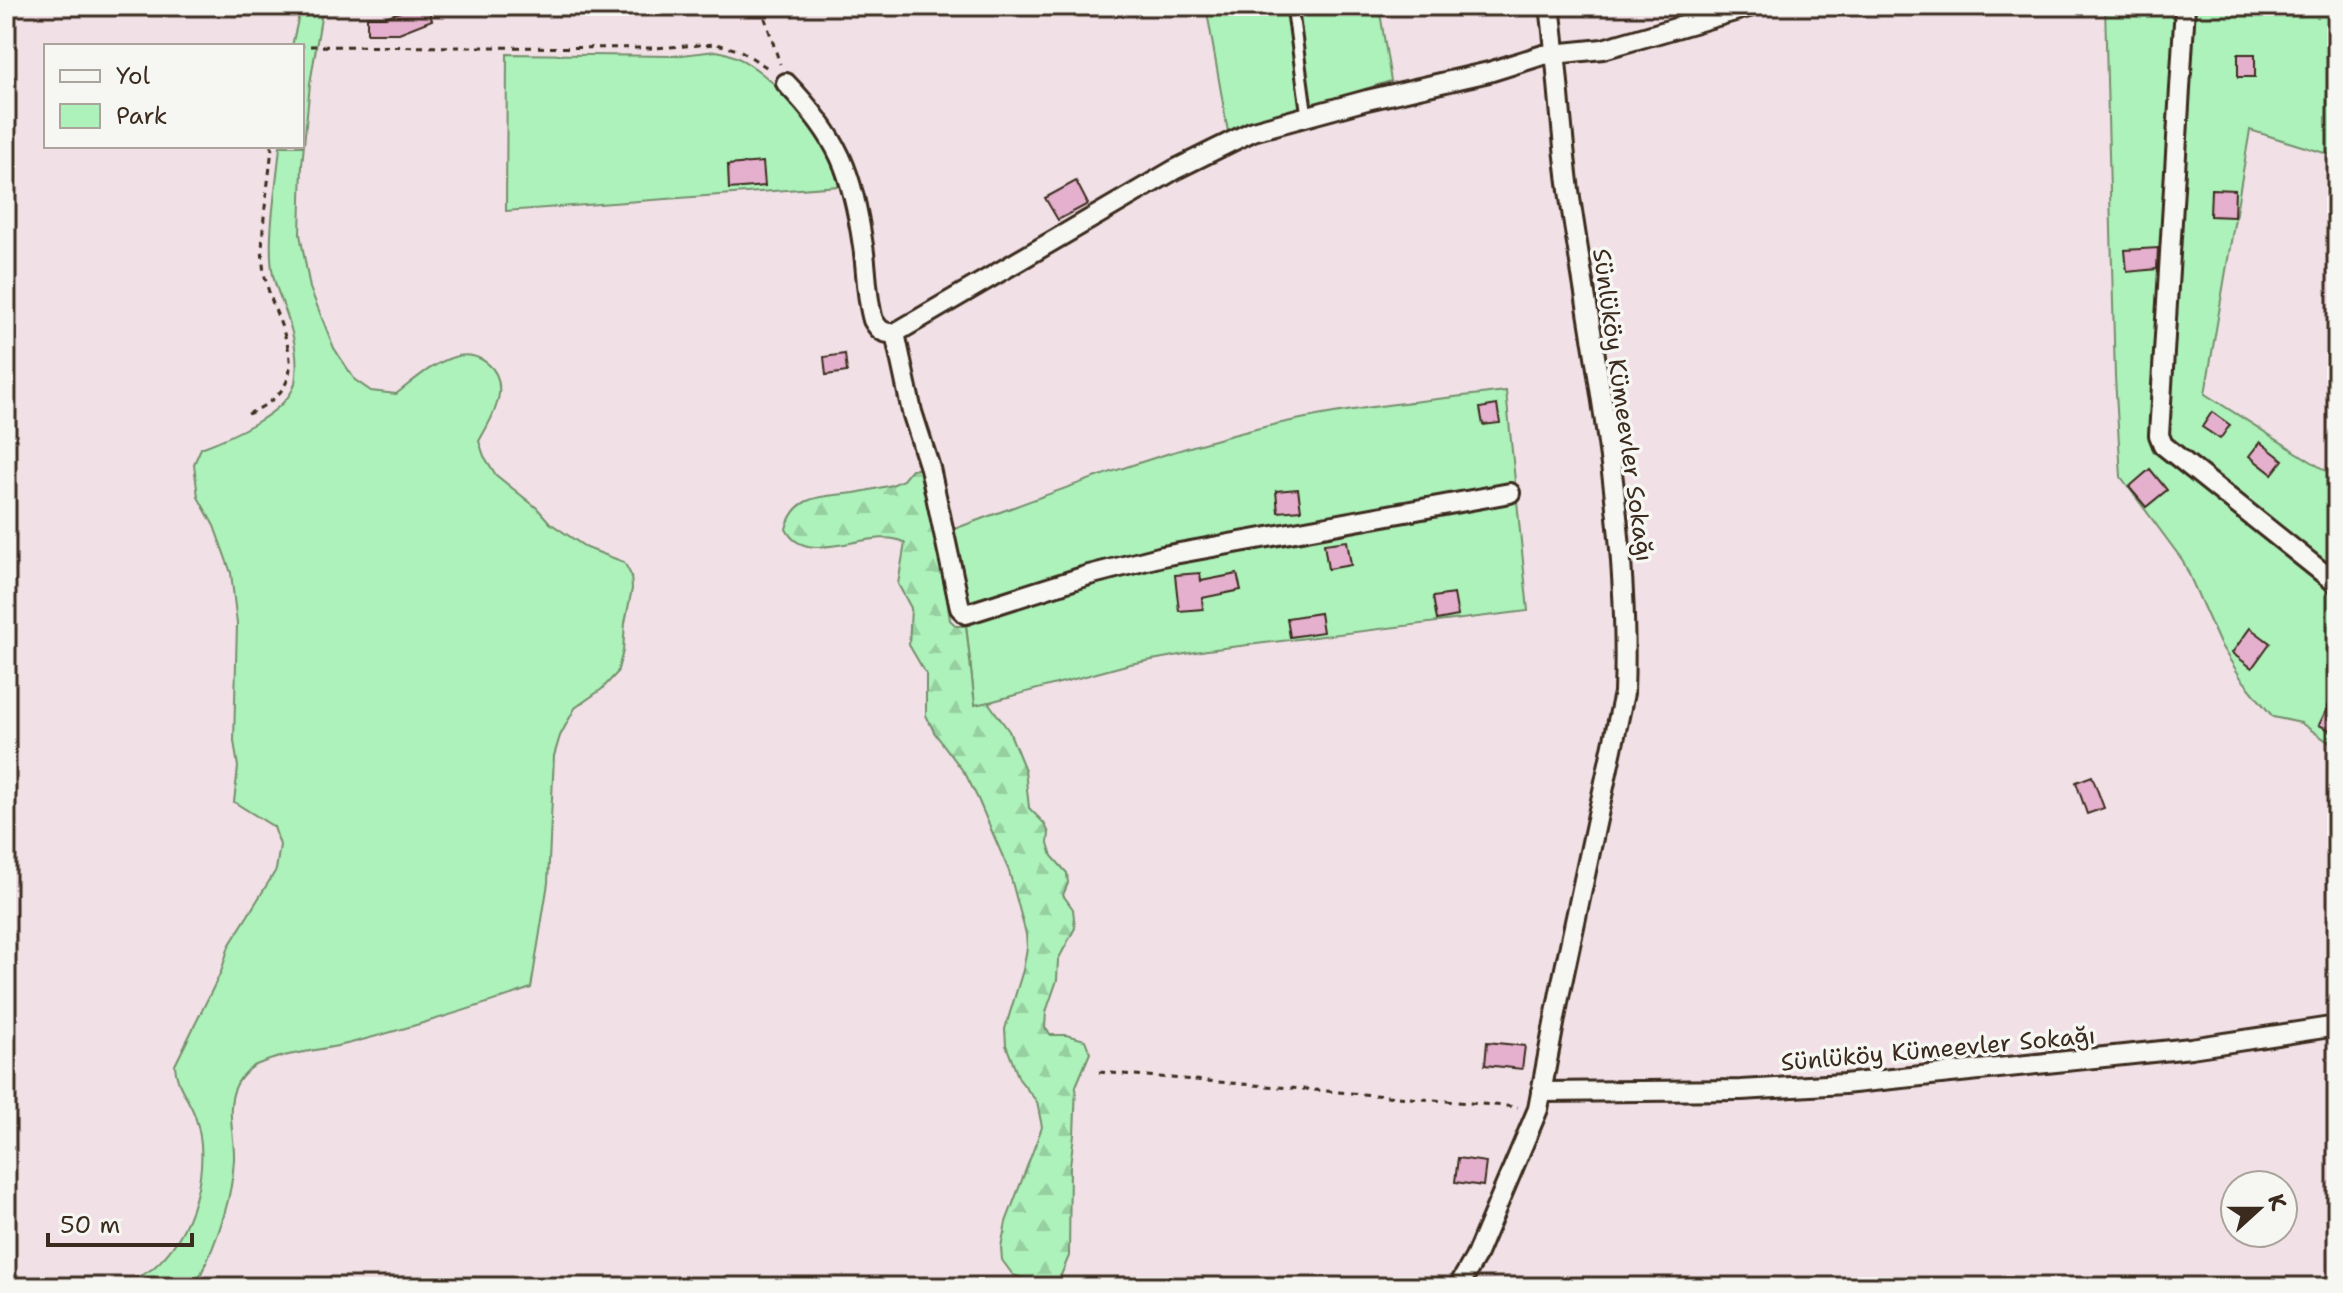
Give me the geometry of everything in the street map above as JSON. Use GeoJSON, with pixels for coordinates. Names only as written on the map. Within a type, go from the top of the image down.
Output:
{"type":"FeatureCollection","features":[{"type":"Feature","properties":{"kind":"street","name":"Sünlüköy Kümeevler Sokağı"},"geometry":{"type":"LineString","coordinates":[[1458,1287],[1475,1258],[1539,1100],[1624,693],[1626,656],[1619,537],[1604,411],[1568,189],[1550,6]]}},
{"type":"Feature","properties":{"kind":"street"},"geometry":{"type":"LineString","coordinates":[[786,83],[815,114],[840,153],[854,201],[873,320],[886,334],[895,333],[1203,154],[1253,131],[1446,83],[1543,55],[1603,49],[1752,6]]}},
{"type":"Feature","properties":{"kind":"street"},"geometry":{"type":"LineString","coordinates":[[2185,6],[2159,435],[2163,445],[2337,584]]}},
{"type":"Feature","properties":{"kind":"street"},"geometry":{"type":"LineString","coordinates":[[895,333],[912,412],[930,468],[961,611],[966,614],[1089,575],[1163,556],[1510,493]]}},
{"type":"Feature","properties":{"kind":"street","name":"Sünlüköy Kümeevler Sokağı"},"geometry":{"type":"LineString","coordinates":[[1539,1100],[1844,1084],[2191,1048],[2337,1026]]}},
{"type":"Feature","properties":{"kind":"lane"},"geometry":{"type":"LineString","coordinates":[[1292,6],[1307,116]]}},
{"type":"Feature","properties":{"kind":"path"},"geometry":{"type":"LineString","coordinates":[[761,6],[786,83]]}},
{"type":"Feature","properties":{"kind":"path"},"geometry":{"type":"LineString","coordinates":[[304,46],[652,48],[717,44],[757,60],[786,83]]}},
{"type":"Feature","properties":{"kind":"path"},"geometry":{"type":"LineString","coordinates":[[248,414],[276,398],[284,389],[290,365],[286,334],[268,285],[262,256],[272,148]]}},
{"type":"Feature","properties":{"kind":"path"},"geometry":{"type":"LineString","coordinates":[[1099,1072],[1539,1100]]}},
{"type":"Feature","properties":{"kind":"green space"},"geometry":{"type":"Polygon","coordinates":[[[301,6],[323,6],[304,145],[304,44],[292,44],[301,6]]]}},
{"type":"Feature","properties":{"kind":"green space"},"geometry":{"type":"Polygon","coordinates":[[[1206,6],[1379,6],[1391,81],[1228,132],[1206,6]]]}},
{"type":"Feature","properties":{"kind":"green space"},"geometry":{"type":"Polygon","coordinates":[[[2105,6],[2337,6],[2337,157],[2250,130],[2205,394],[2337,478],[2337,748],[2301,723],[2273,717],[2241,678],[2220,644],[2183,561],[2121,477],[2115,377],[2105,6]]]}},
{"type":"Feature","properties":{"kind":"green space"},"geometry":{"type":"Polygon","coordinates":[[[716,51],[749,65],[782,92],[820,141],[839,186],[506,211],[507,54],[673,56],[716,51]]]}},
{"type":"Feature","properties":{"kind":"green space"},"geometry":{"type":"Polygon","coordinates":[[[280,148],[304,148],[300,234],[310,288],[334,348],[355,380],[371,391],[396,394],[431,368],[454,357],[472,356],[492,369],[497,376],[499,394],[494,412],[479,441],[484,456],[496,475],[537,508],[550,523],[587,548],[624,562],[631,575],[632,589],[623,651],[617,673],[602,689],[575,708],[560,736],[554,756],[548,883],[531,988],[397,1031],[279,1057],[253,1066],[239,1080],[233,1095],[234,1159],[230,1192],[216,1240],[195,1286],[112,1287],[152,1269],[166,1255],[188,1219],[200,1177],[200,1136],[175,1065],[221,972],[229,946],[276,870],[280,845],[274,827],[234,802],[238,767],[234,741],[237,624],[231,573],[214,526],[198,497],[194,464],[201,448],[256,423],[281,404],[295,383],[295,344],[274,281],[271,261],[280,148]]]}},
{"type":"Feature","properties":{"kind":"green space"},"geometry":{"type":"Polygon","coordinates":[[[1506,391],[1528,611],[1207,650],[1130,664],[975,706],[964,607],[949,531],[1141,462],[1220,438],[1351,410],[1506,391]]]}},
{"type":"Feature","properties":{"kind":"green space"},"geometry":{"type":"Polygon","coordinates":[[[912,469],[922,469],[936,522],[950,620],[956,626],[966,626],[975,705],[988,702],[1009,731],[1025,770],[1029,808],[1044,823],[1049,833],[1052,856],[1067,873],[1068,883],[1063,895],[1073,909],[1075,928],[1058,960],[1057,980],[1046,1012],[1045,1028],[1051,1035],[1085,1040],[1090,1053],[1076,1086],[1070,1165],[1069,1256],[1059,1280],[1045,1286],[1013,1275],[1002,1260],[1001,1247],[1006,1222],[1042,1127],[1037,1102],[1019,1079],[1006,1045],[1005,1029],[1023,970],[1026,934],[1009,871],[978,799],[966,775],[934,732],[926,715],[926,674],[909,645],[911,608],[898,584],[905,543],[877,539],[825,547],[809,546],[796,541],[786,529],[796,509],[812,499],[892,485],[903,480],[912,469]]]}},
{"type":"Feature","properties":{"kind":"building"},"geometry":{"type":"Polygon","coordinates":[[[427,6],[432,20],[399,33],[367,33],[367,17],[385,17],[427,6]]]}},
{"type":"Feature","properties":{"kind":"building"},"geometry":{"type":"Polygon","coordinates":[[[2238,54],[2255,54],[2255,77],[2238,77],[2238,54]]]}},
{"type":"Feature","properties":{"kind":"building"},"geometry":{"type":"Polygon","coordinates":[[[763,162],[765,186],[729,189],[728,165],[763,162]]]}},
{"type":"Feature","properties":{"kind":"building"},"geometry":{"type":"Polygon","coordinates":[[[1076,181],[1088,204],[1058,220],[1045,198],[1076,181]]]}},
{"type":"Feature","properties":{"kind":"building"},"geometry":{"type":"Polygon","coordinates":[[[2211,189],[2235,190],[2234,217],[2210,216],[2211,189]]]}},
{"type":"Feature","properties":{"kind":"building"},"geometry":{"type":"Polygon","coordinates":[[[2158,248],[2157,269],[2127,272],[2125,250],[2158,248]]]}},
{"type":"Feature","properties":{"kind":"building"},"geometry":{"type":"Polygon","coordinates":[[[845,354],[847,372],[826,375],[824,357],[845,354]]]}},
{"type":"Feature","properties":{"kind":"building"},"geometry":{"type":"Polygon","coordinates":[[[1497,405],[1500,423],[1483,425],[1480,408],[1497,405]]]}},
{"type":"Feature","properties":{"kind":"building"},"geometry":{"type":"Polygon","coordinates":[[[2212,412],[2230,425],[2220,439],[2202,427],[2212,412]]]}},
{"type":"Feature","properties":{"kind":"building"},"geometry":{"type":"Polygon","coordinates":[[[2260,442],[2283,460],[2272,474],[2249,456],[2260,442]]]}},
{"type":"Feature","properties":{"kind":"building"},"geometry":{"type":"Polygon","coordinates":[[[2150,469],[2167,490],[2146,507],[2129,487],[2150,469]]]}},
{"type":"Feature","properties":{"kind":"building"},"geometry":{"type":"Polygon","coordinates":[[[1298,489],[1301,510],[1278,512],[1276,491],[1298,489]]]}},
{"type":"Feature","properties":{"kind":"building"},"geometry":{"type":"Polygon","coordinates":[[[1347,541],[1351,565],[1328,569],[1324,544],[1347,541]]]}},
{"type":"Feature","properties":{"kind":"building"},"geometry":{"type":"Polygon","coordinates":[[[1200,573],[1201,581],[1237,574],[1241,590],[1202,598],[1203,609],[1179,611],[1175,575],[1200,573]]]}},
{"type":"Feature","properties":{"kind":"building"},"geometry":{"type":"Polygon","coordinates":[[[1454,594],[1458,616],[1437,620],[1433,597],[1454,594]]]}},
{"type":"Feature","properties":{"kind":"building"},"geometry":{"type":"Polygon","coordinates":[[[1320,613],[1323,632],[1290,637],[1287,618],[1320,613]]]}},
{"type":"Feature","properties":{"kind":"building"},"geometry":{"type":"Polygon","coordinates":[[[2250,628],[2270,643],[2252,668],[2232,653],[2250,628]]]}},
{"type":"Feature","properties":{"kind":"building"},"geometry":{"type":"Polygon","coordinates":[[[2337,688],[2337,734],[2319,725],[2337,688]]]}},
{"type":"Feature","properties":{"kind":"building"},"geometry":{"type":"Polygon","coordinates":[[[2092,776],[2104,808],[2087,814],[2076,782],[2092,776]]]}},
{"type":"Feature","properties":{"kind":"building"},"geometry":{"type":"Polygon","coordinates":[[[1487,1042],[1525,1046],[1522,1069],[1485,1065],[1487,1042]]]}},
{"type":"Feature","properties":{"kind":"building"},"geometry":{"type":"Polygon","coordinates":[[[1458,1158],[1486,1162],[1483,1186],[1455,1182],[1458,1158]]]}}]}
